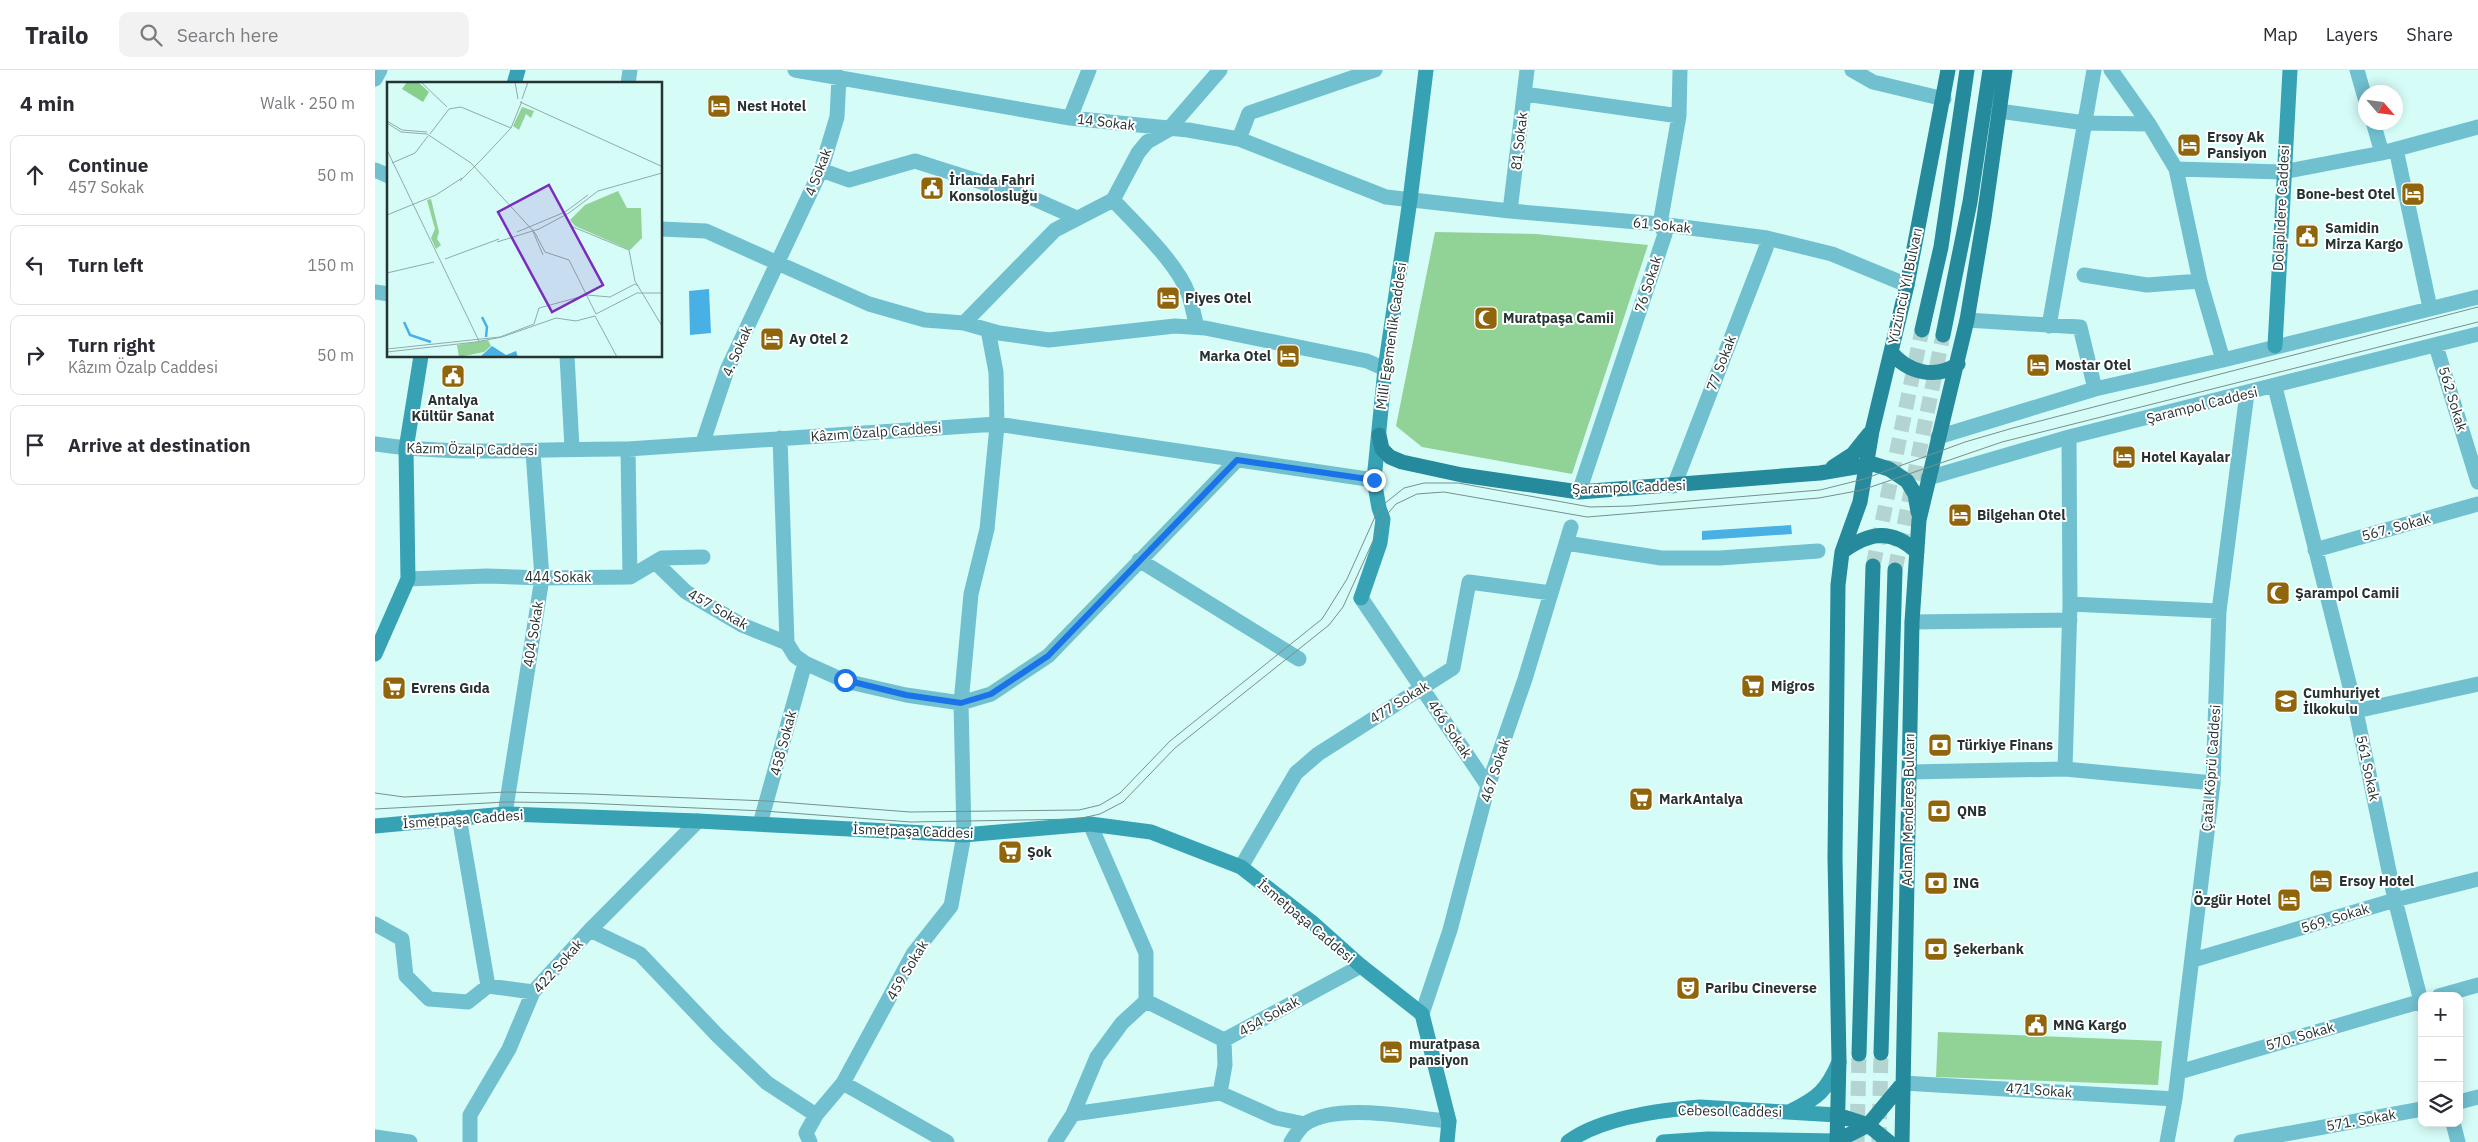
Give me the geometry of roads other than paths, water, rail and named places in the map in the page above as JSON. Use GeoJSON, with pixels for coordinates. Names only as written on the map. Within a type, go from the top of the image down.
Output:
{"type":"FeatureCollection","features":[{"type":"Feature","properties":{"kind":"main road","name":"Yüzüncü Yıl Bulvarı"},"geometry":{"type":"LineString","coordinates":[[1842,552],[1861,502],[1865,464],[1907,284],[1944,99],[1948,70]]}},
{"type":"Feature","properties":{"kind":"main road","name":"Yüzüncü Yıl Bulvarı"},"geometry":{"type":"LineString","coordinates":[[1922,330],[1941,247],[1967,70]]}},
{"type":"Feature","properties":{"kind":"main road"},"geometry":{"type":"LineString","coordinates":[[1943,335],[1970,202],[1990,70]]}},
{"type":"Feature","properties":{"kind":"main road"},"geometry":{"type":"LineString","coordinates":[[1928,478],[1958,364],[1967,320],[1985,218],[2005,70]]}},
{"type":"Feature","properties":{"kind":"main road"},"geometry":{"type":"LineString","coordinates":[[1891,352],[1907,367],[1919,372],[1945,371],[1958,364]]}},
{"type":"Feature","properties":{"kind":"main road"},"geometry":{"type":"LineString","coordinates":[[1820,473],[1837,465],[1853,454],[1872,430]]}},
{"type":"Feature","properties":{"kind":"main road","name":"Şarampol Caddesi"},"geometry":{"type":"LineString","coordinates":[[1379,435],[1382,449],[1390,457],[1402,462],[1462,475],[1579,492],[1820,473],[1865,464]]}},
{"type":"Feature","properties":{"kind":"main road"},"geometry":{"type":"LineString","coordinates":[[1865,464],[1873,464],[1889,469],[1907,481],[1915,494],[1919,520]]}},
{"type":"Feature","properties":{"kind":"main road","name":"Adnan Menderes Bulvarı"},"geometry":{"type":"LineString","coordinates":[[1901,1142],[1912,622],[1919,520],[1928,478]]}},
{"type":"Feature","properties":{"kind":"main road"},"geometry":{"type":"LineString","coordinates":[[1903,1084],[1868,1125],[1837,1142],[1839,1060],[1835,858],[1837,585],[1842,552],[1859,540],[1884,535],[1907,543],[1917,552]]}},
{"type":"Feature","properties":{"kind":"main road"},"geometry":{"type":"LineString","coordinates":[[1859,1054],[1873,566]]}},
{"type":"Feature","properties":{"kind":"main road","name":"Adnan Menderes Bulvarı"},"geometry":{"type":"LineString","coordinates":[[1881,1053],[1895,570]]}},
{"type":"Feature","properties":{"kind":"main road"},"geometry":{"type":"LineString","coordinates":[[1837,1115],[1868,1125],[1889,1142]]}},
{"type":"Feature","properties":{"kind":"street"},"geometry":{"type":"LineString","coordinates":[[375,79],[380,70]]}},
{"type":"Feature","properties":{"kind":"street"},"geometry":{"type":"LineString","coordinates":[[515,82],[519,70]]}},
{"type":"Feature","properties":{"kind":"street","name":"14 Sokak"},"geometry":{"type":"LineString","coordinates":[[795,70],[839,77],[860,75],[1070,118],[1168,130],[1188,130],[1239,139],[1386,197],[1410,200]]}},
{"type":"Feature","properties":{"kind":"street"},"geometry":{"type":"LineString","coordinates":[[1070,118],[1089,70]]}},
{"type":"Feature","properties":{"kind":"street"},"geometry":{"type":"LineString","coordinates":[[964,322],[1055,230],[1113,200],[1138,153],[1147,142],[1168,130],[1220,70]]}},
{"type":"Feature","properties":{"kind":"street"},"geometry":{"type":"LineString","coordinates":[[1239,139],[1249,113],[1375,70]]}},
{"type":"Feature","properties":{"kind":"street","name":"Milli Egemenlik Caddesi"},"geometry":{"type":"LineString","coordinates":[[1361,598],[1380,543],[1383,520],[1374,480],[1385,369],[1410,200],[1426,70]]}},
{"type":"Feature","properties":{"kind":"street","name":"81 Sokak"},"geometry":{"type":"LineString","coordinates":[[1510,211],[1527,70]]}},
{"type":"Feature","properties":{"kind":"street","name":"76 Sokak"},"geometry":{"type":"LineString","coordinates":[[1579,492],[1665,234],[1660,224],[1679,116],[1680,70]]}},
{"type":"Feature","properties":{"kind":"street"},"geometry":{"type":"LineString","coordinates":[[1852,70],[1873,82],[1944,99]]}},
{"type":"Feature","properties":{"kind":"street"},"geometry":{"type":"LineString","coordinates":[[2049,326],[2094,70]]}},
{"type":"Feature","properties":{"kind":"street"},"geometry":{"type":"LineString","coordinates":[[2111,70],[2149,124],[2176,169],[2200,280],[2223,360]]}},
{"type":"Feature","properties":{"kind":"street","name":"Dolaplıdere Caddesi"},"geometry":{"type":"LineString","coordinates":[[2275,346],[2290,70]]}},
{"type":"Feature","properties":{"kind":"street"},"geometry":{"type":"LineString","coordinates":[[2357,70],[2361,85]]}},
{"type":"Feature","properties":{"kind":"street","name":"4 Sokak"},"geometry":{"type":"LineString","coordinates":[[779,262],[821,170],[837,116],[839,77]]}},
{"type":"Feature","properties":{"kind":"street"},"geometry":{"type":"LineString","coordinates":[[1524,94],[1679,116]]}},
{"type":"Feature","properties":{"kind":"street"},"geometry":{"type":"LineString","coordinates":[[1999,111],[2085,123],[2149,124]]}},
{"type":"Feature","properties":{"kind":"street"},"geometry":{"type":"LineString","coordinates":[[2176,169],[2283,172],[2389,151],[2478,127]]}},
{"type":"Feature","properties":{"kind":"street"},"geometry":{"type":"LineString","coordinates":[[2377,130],[2389,151],[2430,308]]}},
{"type":"Feature","properties":{"kind":"street"},"geometry":{"type":"LineString","coordinates":[[821,170],[849,180],[915,161],[1032,198],[1077,218]]}},
{"type":"Feature","properties":{"kind":"street"},"geometry":{"type":"LineString","coordinates":[[375,170],[387,175]]}},
{"type":"Feature","properties":{"kind":"street"},"geometry":{"type":"LineString","coordinates":[[1113,200],[1143,232],[1174,270],[1188,292],[1197,327]]}},
{"type":"Feature","properties":{"kind":"street","name":"61 Sokak"},"geometry":{"type":"LineString","coordinates":[[1410,200],[1660,224],[1767,238],[1832,254],[1907,284]]}},
{"type":"Feature","properties":{"kind":"street"},"geometry":{"type":"LineString","coordinates":[[663,229],[706,231],[779,262],[869,304],[925,320],[964,322],[988,330],[1049,340],[1175,326],[1197,327],[1367,361],[1385,369]]}},
{"type":"Feature","properties":{"kind":"street","name":"77 Sokak"},"geometry":{"type":"LineString","coordinates":[[1673,486],[1766,248],[1767,238]]}},
{"type":"Feature","properties":{"kind":"street","name":"4. Sokak"},"geometry":{"type":"LineString","coordinates":[[703,442],[727,370],[779,262]]}},
{"type":"Feature","properties":{"kind":"street"},"geometry":{"type":"LineString","coordinates":[[2084,275],[2147,284],[2200,280]]}},
{"type":"Feature","properties":{"kind":"street"},"geometry":{"type":"LineString","coordinates":[[1938,437],[2095,389],[2223,360],[2478,297]]}},
{"type":"Feature","properties":{"kind":"street"},"geometry":{"type":"LineString","coordinates":[[1967,320],[2080,327],[2095,389]]}},
{"type":"Feature","properties":{"kind":"street","name":"459 Sokak"},"geometry":{"type":"LineString","coordinates":[[808,1137],[816,1115],[843,1083],[913,954],[951,906],[964,835],[961,703],[971,594],[987,529],[997,424],[996,372],[988,330]]}},
{"type":"Feature","properties":{"kind":"street","name":"Şarampol Caddesi"},"geometry":{"type":"LineString","coordinates":[[1928,478],[2069,438],[2437,346],[2478,334]]}},
{"type":"Feature","properties":{"kind":"street","name":"562 Sokak"},"geometry":{"type":"LineString","coordinates":[[2437,346],[2478,482]]}},
{"type":"Feature","properties":{"kind":"street"},"geometry":{"type":"LineString","coordinates":[[375,654],[408,579],[406,449],[421,358]]}},
{"type":"Feature","properties":{"kind":"street"},"geometry":{"type":"LineString","coordinates":[[567,358],[572,448]]}},
{"type":"Feature","properties":{"kind":"street","name":"561 Sokak"},"geometry":{"type":"LineString","coordinates":[[2275,387],[2356,711],[2395,900],[2418,992]]}},
{"type":"Feature","properties":{"kind":"street","name":"Çatal Köprü Caddesi"},"geometry":{"type":"LineString","coordinates":[[2167,1142],[2179,1072],[2213,783],[2219,611],[2247,393]]}},
{"type":"Feature","properties":{"kind":"street","name":"Kâzım Özalp Caddesi"},"geometry":{"type":"LineString","coordinates":[[375,444],[406,449],[533,452],[572,448],[628,448],[997,424],[1374,480]]}},
{"type":"Feature","properties":{"kind":"street","name":"458 Sokak"},"geometry":{"type":"LineString","coordinates":[[760,824],[796,654],[780,438]]}},
{"type":"Feature","properties":{"kind":"street"},"geometry":{"type":"LineString","coordinates":[[2065,769],[2070,620],[2069,438]]}},
{"type":"Feature","properties":{"kind":"street"},"geometry":{"type":"LineString","coordinates":[[628,448],[630,577]]}},
{"type":"Feature","properties":{"kind":"street","name":"404 Sokak"},"geometry":{"type":"LineString","coordinates":[[505,814],[542,578],[533,452]]}},
{"type":"Feature","properties":{"kind":"street"},"geometry":{"type":"LineString","coordinates":[[961,703],[991,694],[1048,656],[1237,460]]}},
{"type":"Feature","properties":{"kind":"street","name":"567. Sokak"},"geometry":{"type":"LineString","coordinates":[[2315,550],[2478,504]]}},
{"type":"Feature","properties":{"kind":"street","name":"467 Sokak"},"geometry":{"type":"LineString","coordinates":[[1421,1014],[1450,930],[1488,786],[1525,679],[1571,527]]}},
{"type":"Feature","properties":{"kind":"street"},"geometry":{"type":"LineString","coordinates":[[1566,543],[1661,558],[1720,558],[1818,550]]}},
{"type":"Feature","properties":{"kind":"street","name":"444 Sokak"},"geometry":{"type":"LineString","coordinates":[[408,579],[487,576],[542,578],[630,577],[662,558],[703,557]]}},
{"type":"Feature","properties":{"kind":"street"},"geometry":{"type":"LineString","coordinates":[[1139,560],[1299,658]]}},
{"type":"Feature","properties":{"kind":"street","name":"457 Sokak"},"geometry":{"type":"LineString","coordinates":[[656,563],[686,592],[742,625],[845,680],[906,695],[961,703]]}},
{"type":"Feature","properties":{"kind":"street","name":"477 Sokak"},"geometry":{"type":"LineString","coordinates":[[1241,867],[1296,773],[1318,754],[1453,668],[1469,582],[1551,593]]}},
{"type":"Feature","properties":{"kind":"street","name":"466 Sokak"},"geometry":{"type":"LineString","coordinates":[[1361,598],[1488,786]]}},
{"type":"Feature","properties":{"kind":"street"},"geometry":{"type":"LineString","coordinates":[[2070,604],[2219,611]]}},
{"type":"Feature","properties":{"kind":"street"},"geometry":{"type":"LineString","coordinates":[[1912,622],[2070,620]]}},
{"type":"Feature","properties":{"kind":"street"},"geometry":{"type":"LineString","coordinates":[[2356,711],[2478,684]]}},
{"type":"Feature","properties":{"kind":"street"},"geometry":{"type":"LineString","coordinates":[[1909,772],[2065,769],[2213,783]]}},
{"type":"Feature","properties":{"kind":"street","name":"İsmetpaşa Caddesi"},"geometry":{"type":"LineString","coordinates":[[375,826],[505,814],[699,821],[964,835],[1090,824],[1151,832],[1241,867],[1315,924],[1361,966],[1421,1014]]}},
{"type":"Feature","properties":{"kind":"street"},"geometry":{"type":"LineString","coordinates":[[459,817],[488,986]]}},
{"type":"Feature","properties":{"kind":"street","name":"422 Sokak"},"geometry":{"type":"LineString","coordinates":[[469,1142],[470,1115],[509,1049],[533,992],[590,930],[699,821]]}},
{"type":"Feature","properties":{"kind":"street"},"geometry":{"type":"LineString","coordinates":[[1055,1142],[1073,1114],[1097,1057],[1121,1023],[1146,1001],[1145,953],[1090,824]]}},
{"type":"Feature","properties":{"kind":"street","name":"569. Sokak"},"geometry":{"type":"LineString","coordinates":[[2193,960],[2395,900],[2478,879]]}},
{"type":"Feature","properties":{"kind":"street"},"geometry":{"type":"LineString","coordinates":[[375,924],[402,939],[406,976],[429,999],[468,1002],[488,986],[533,992]]}},
{"type":"Feature","properties":{"kind":"street"},"geometry":{"type":"LineString","coordinates":[[590,930],[640,954],[718,1036],[767,1083],[816,1115]]}},
{"type":"Feature","properties":{"kind":"street","name":"454 Sokak"},"geometry":{"type":"LineString","coordinates":[[1220,1094],[1225,1065],[1225,1040],[1361,966]]}},
{"type":"Feature","properties":{"kind":"street"},"geometry":{"type":"LineString","coordinates":[[2453,992],[2478,985]]}},
{"type":"Feature","properties":{"kind":"street"},"geometry":{"type":"LineString","coordinates":[[1146,1001],[1225,1040]]}},
{"type":"Feature","properties":{"kind":"street","name":"570. Sokak"},"geometry":{"type":"LineString","coordinates":[[2179,1072],[2418,1003]]}},
{"type":"Feature","properties":{"kind":"street"},"geometry":{"type":"LineString","coordinates":[[1421,1014],[1449,1122],[1447,1142]]}},
{"type":"Feature","properties":{"kind":"street"},"geometry":{"type":"LineString","coordinates":[[1788,1112],[1820,1095],[1830,1082],[1839,1060]]}},
{"type":"Feature","properties":{"kind":"street"},"geometry":{"type":"LineString","coordinates":[[843,1083],[947,1142]]}},
{"type":"Feature","properties":{"kind":"street","name":"471 Sokak"},"geometry":{"type":"LineString","coordinates":[[1903,1084],[2175,1099]]}},
{"type":"Feature","properties":{"kind":"street"},"geometry":{"type":"LineString","coordinates":[[1073,1114],[1220,1094],[1276,1118],[1305,1124],[1333,1114],[1354,1112],[1449,1122]]}},
{"type":"Feature","properties":{"kind":"street"},"geometry":{"type":"LineString","coordinates":[[2463,1101],[2478,1097]]}},
{"type":"Feature","properties":{"kind":"street","name":"Cebesol Caddesi"},"geometry":{"type":"LineString","coordinates":[[1568,1142],[1599,1127],[1649,1112],[1700,1107],[1837,1115]]}},
{"type":"Feature","properties":{"kind":"street","name":"571. Sokak"},"geometry":{"type":"LineString","coordinates":[[2241,1142],[2280,1138],[2418,1110]]}},
{"type":"Feature","properties":{"kind":"street"},"geometry":{"type":"LineString","coordinates":[[1291,1142],[1305,1124]]}},
{"type":"Feature","properties":{"kind":"street"},"geometry":{"type":"LineString","coordinates":[[2454,1127],[2458,1142]]}},
{"type":"Feature","properties":{"kind":"street"},"geometry":{"type":"LineString","coordinates":[[375,1137],[410,1142]]}},
{"type":"Feature","properties":{"kind":"street","name":"Cebesol Caddesi"},"geometry":{"type":"LineString","coordinates":[[1663,1142],[1711,1140],[1837,1142]]}},
{"type":"Feature","properties":{"kind":"water"},"geometry":{"type":"Polygon","coordinates":[[[709,289],[711,333],[690,335],[689,291],[709,289]]]}},
{"type":"Feature","properties":{"kind":"water"},"geometry":{"type":"Polygon","coordinates":[[[1791,525],[1792,534],[1702,540],[1702,531],[1791,525]]]}},
{"type":"Feature","properties":{"kind":"tunnel"},"geometry":{"type":"LineString","coordinates":[[1873,566],[1922,330]]}},
{"type":"Feature","properties":{"kind":"tunnel"},"geometry":{"type":"LineString","coordinates":[[1895,570],[1943,335]]}},
{"type":"Feature","properties":{"kind":"tunnel"},"geometry":{"type":"LineString","coordinates":[[1879,1142],[1881,1053]]}},
{"type":"Feature","properties":{"kind":"tunnel"},"geometry":{"type":"LineString","coordinates":[[1857,1142],[1859,1054]]}},
{"type":"Feature","properties":{"kind":"tram line"},"geometry":{"type":"LineString","coordinates":[[375,793],[404,797],[507,792],[589,794],[767,801],[910,812],[1079,810],[1100,805],[1120,793],[1170,741],[1322,619],[1347,579],[1379,508],[1404,488],[1424,483],[1458,483],[1590,507],[1630,506],[1820,490],[1864,479],[1965,442],[2013,428],[2478,307]]}},
{"type":"Feature","properties":{"kind":"tram line"},"geometry":{"type":"LineString","coordinates":[[375,809],[506,802],[582,803],[764,811],[911,822],[1078,819],[1100,814],[1123,802],[1175,748],[1329,625],[1343,607],[1383,519],[1396,504],[1417,494],[1444,492],[1587,517],[1819,498],[1862,490],[2002,442],[2478,322]]}},
{"type":"Feature","properties":{"kind":"place","name":"Nest Hotel"},"geometry":{"type":"Point","coordinates":[719,106]}},
{"type":"Feature","properties":{"kind":"place","name":"Ersoy Ak Pansiyon"},"geometry":{"type":"Point","coordinates":[2189,145]}},
{"type":"Feature","properties":{"kind":"place","name":"İrlanda Fahri Konsolosluğu"},"geometry":{"type":"Point","coordinates":[932,188]}},
{"type":"Feature","properties":{"kind":"place","name":"Bone-best Otel"},"geometry":{"type":"Point","coordinates":[2413,194]}},
{"type":"Feature","properties":{"kind":"place","name":"Samidin Mirza Kargo"},"geometry":{"type":"Point","coordinates":[2307,236]}},
{"type":"Feature","properties":{"kind":"place","name":"Piyes Otel"},"geometry":{"type":"Point","coordinates":[1168,298]}},
{"type":"Feature","properties":{"kind":"place","name":"Muratpaşa Camii"},"geometry":{"type":"Point","coordinates":[1486,318]}},
{"type":"Feature","properties":{"kind":"place","name":"Ay Otel 2"},"geometry":{"type":"Point","coordinates":[772,339]}},
{"type":"Feature","properties":{"kind":"place","name":"Marka Otel"},"geometry":{"type":"Point","coordinates":[1288,356]}},
{"type":"Feature","properties":{"kind":"place","name":"Mostar Otel"},"geometry":{"type":"Point","coordinates":[2038,365]}},
{"type":"Feature","properties":{"kind":"place","name":"Antalya Kültür Sanat"},"geometry":{"type":"Point","coordinates":[453,376]}},
{"type":"Feature","properties":{"kind":"place","name":"Hotel Kayalar"},"geometry":{"type":"Point","coordinates":[2124,457]}},
{"type":"Feature","properties":{"kind":"place","name":"Bilgehan Otel"},"geometry":{"type":"Point","coordinates":[1960,515]}},
{"type":"Feature","properties":{"kind":"place","name":"Şarampol Camii"},"geometry":{"type":"Point","coordinates":[2278,593]}},
{"type":"Feature","properties":{"kind":"place","name":"Migros"},"geometry":{"type":"Point","coordinates":[1753,686]}},
{"type":"Feature","properties":{"kind":"place","name":"Evrens Gıda"},"geometry":{"type":"Point","coordinates":[394,688]}},
{"type":"Feature","properties":{"kind":"place","name":"Cumhuriyet İlkokulu"},"geometry":{"type":"Point","coordinates":[2286,701]}},
{"type":"Feature","properties":{"kind":"place","name":"Türkiye Finans"},"geometry":{"type":"Point","coordinates":[1940,745]}},
{"type":"Feature","properties":{"kind":"place","name":"MarkAntalya"},"geometry":{"type":"Point","coordinates":[1641,799]}},
{"type":"Feature","properties":{"kind":"place","name":"QNB"},"geometry":{"type":"Point","coordinates":[1939,811]}},
{"type":"Feature","properties":{"kind":"place","name":"Şok"},"geometry":{"type":"Point","coordinates":[1010,852]}},
{"type":"Feature","properties":{"kind":"place","name":"Ersoy Hotel"},"geometry":{"type":"Point","coordinates":[2321,881]}},
{"type":"Feature","properties":{"kind":"place","name":"ING"},"geometry":{"type":"Point","coordinates":[1936,883]}},
{"type":"Feature","properties":{"kind":"place","name":"Özgür Hotel"},"geometry":{"type":"Point","coordinates":[2289,900]}},
{"type":"Feature","properties":{"kind":"place","name":"Şekerbank"},"geometry":{"type":"Point","coordinates":[1936,949]}},
{"type":"Feature","properties":{"kind":"place","name":"Paribu Cineverse"},"geometry":{"type":"Point","coordinates":[1688,988]}},
{"type":"Feature","properties":{"kind":"place","name":"MNG Kargo"},"geometry":{"type":"Point","coordinates":[2036,1025]}},
{"type":"Feature","properties":{"kind":"place","name":"muratpasa pansiyon"},"geometry":{"type":"Point","coordinates":[1391,1052]}}]}
